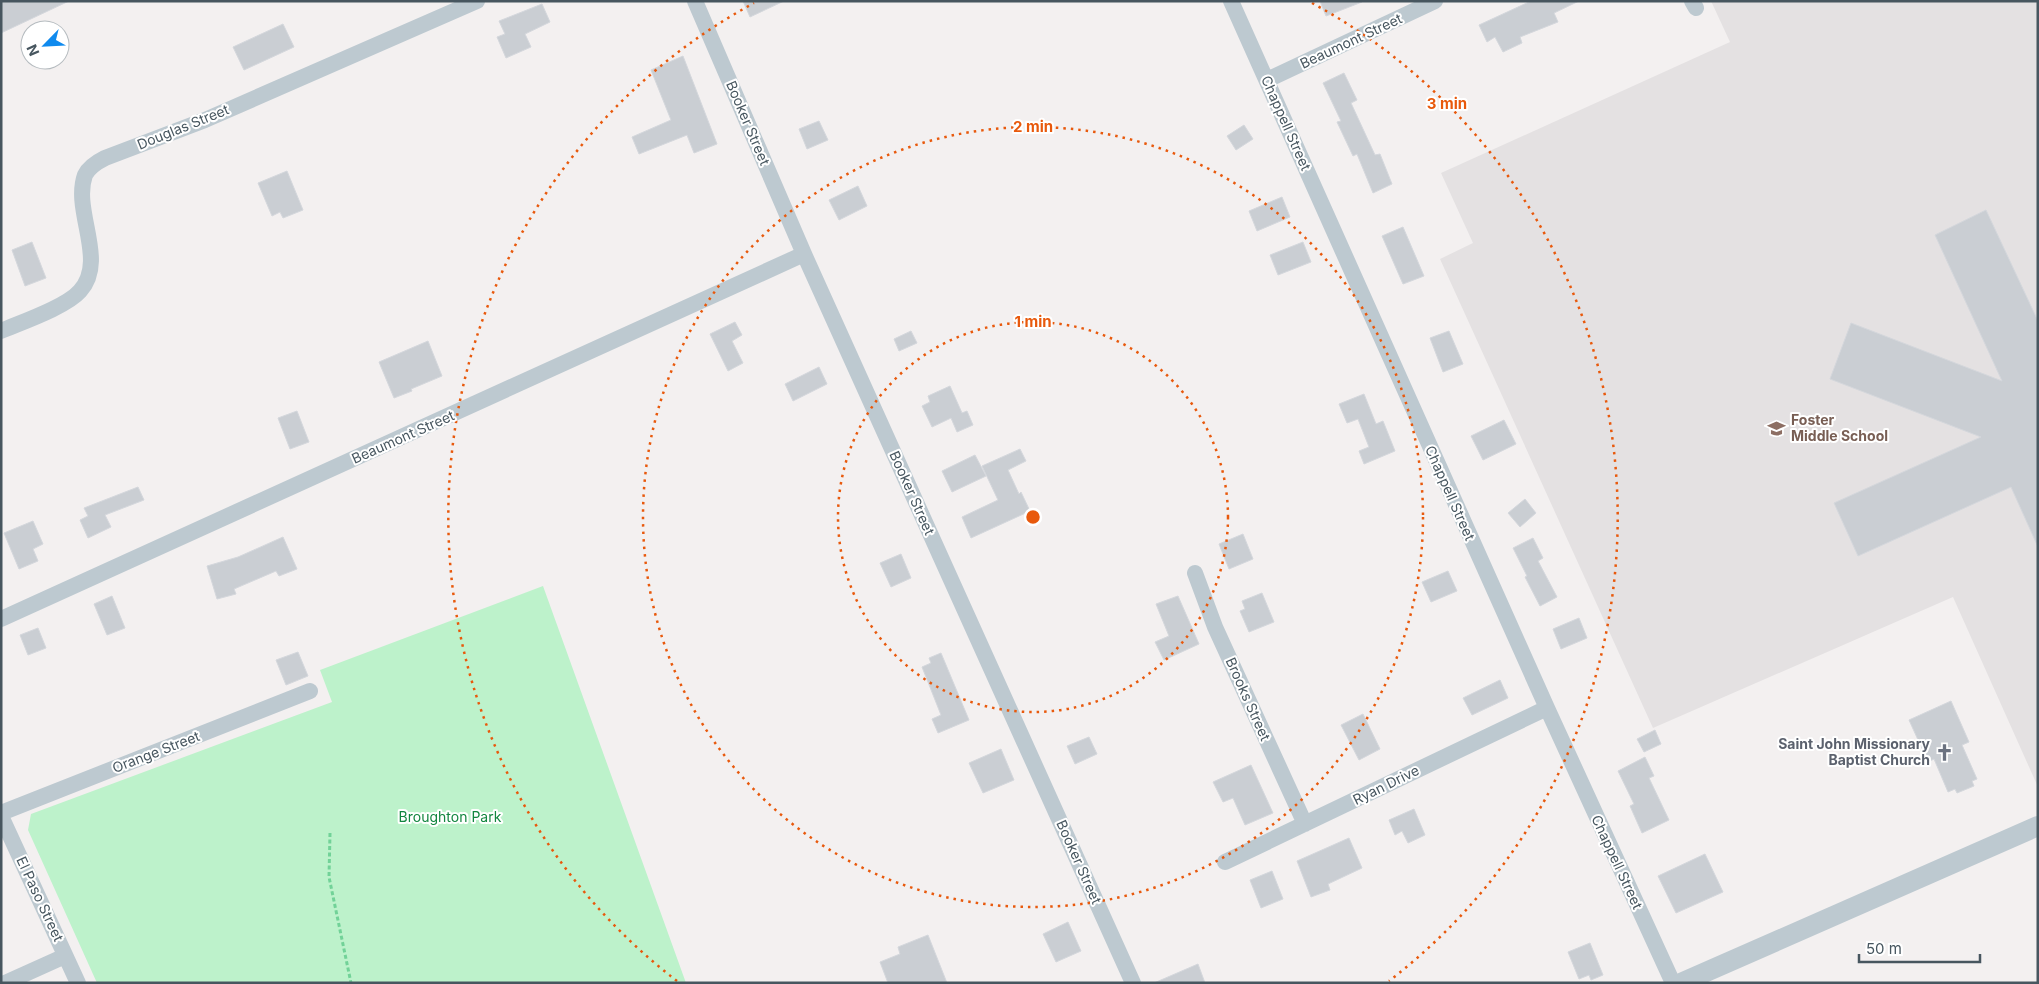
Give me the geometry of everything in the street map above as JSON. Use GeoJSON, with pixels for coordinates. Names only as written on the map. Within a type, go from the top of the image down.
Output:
{"type":"FeatureCollection","features":[{"type":"Feature","properties":{"kind":"street","name":"Douglas Street"},"geometry":{"type":"LineString","coordinates":[[1,331],[68,301],[80,292],[88,280],[91,260],[83,193],[86,175],[92,166],[105,158],[205,120],[476,1]]}},
{"type":"Feature","properties":{"kind":"street","name":"Booker Street"},"geometry":{"type":"LineString","coordinates":[[696,1],[804,254],[1133,983]]}},
{"type":"Feature","properties":{"kind":"street","name":"Chappell Street"},"geometry":{"type":"LineString","coordinates":[[1232,1],[1547,708],[1673,983]]}},
{"type":"Feature","properties":{"kind":"street","name":"Beaumont Street"},"geometry":{"type":"LineString","coordinates":[[1267,80],[1435,1]]}},
{"type":"Feature","properties":{"kind":"street","name":"Beaumont Street"},"geometry":{"type":"LineString","coordinates":[[1,618],[804,254]]}},
{"type":"Feature","properties":{"kind":"street","name":"Brooks Street"},"geometry":{"type":"LineString","coordinates":[[1195,572],[1215,627],[1304,824]]}},
{"type":"Feature","properties":{"kind":"street","name":"Orange Street"},"geometry":{"type":"LineString","coordinates":[[1,815],[310,692]]}},
{"type":"Feature","properties":{"kind":"street","name":"Ryan Drive"},"geometry":{"type":"LineString","coordinates":[[1225,862],[1547,708]]}},
{"type":"Feature","properties":{"kind":"street","name":"El Paso Street"},"geometry":{"type":"LineString","coordinates":[[1,815],[78,983]]}},
{"type":"Feature","properties":{"kind":"street"},"geometry":{"type":"LineString","coordinates":[[1681,983],[2038,826]]}},
{"type":"Feature","properties":{"kind":"street"},"geometry":{"type":"LineString","coordinates":[[4,983],[65,956]]}},
{"type":"Feature","properties":{"kind":"path"},"geometry":{"type":"LineString","coordinates":[[330,833],[329,877],[352,983]]}},
{"type":"Feature","properties":{"kind":"shaded area","name":"Foster Middle School"},"geometry":{"type":"Polygon","coordinates":[[[1711,1],[2038,1],[2038,787],[1953,597],[1653,728],[1440,259],[1473,243],[1441,173],[1730,42],[1711,1]]]}},
{"type":"Feature","properties":{"kind":"green space","name":"Broughton Park"},"geometry":{"type":"Polygon","coordinates":[[[543,586],[686,983],[97,983],[28,830],[31,814],[332,702],[320,670],[543,586]]]}},
{"type":"Feature","properties":{"kind":"building"},"geometry":{"type":"Polygon","coordinates":[[[1,1],[69,1],[29,20],[20,20],[20,24],[1,33],[1,1]]]}},
{"type":"Feature","properties":{"kind":"building"},"geometry":{"type":"Polygon","coordinates":[[[743,1],[784,1],[750,17],[743,1]]]}},
{"type":"Feature","properties":{"kind":"building"},"geometry":{"type":"Polygon","coordinates":[[[1320,1],[1362,1],[1362,2],[1326,16],[1320,1]]]}},
{"type":"Feature","properties":{"kind":"building"},"geometry":{"type":"Polygon","coordinates":[[[1531,1],[1579,1],[1554,13],[1558,22],[1520,37],[1522,43],[1503,52],[1495,37],[1487,42],[1479,25],[1531,1]]]}},
{"type":"Feature","properties":{"kind":"building"},"geometry":{"type":"Polygon","coordinates":[[[542,4],[550,22],[525,34],[531,47],[506,58],[497,37],[505,34],[499,21],[542,4]]]}},
{"type":"Feature","properties":{"kind":"building"},"geometry":{"type":"Polygon","coordinates":[[[283,24],[294,47],[244,70],[233,47],[283,24]]]}},
{"type":"Feature","properties":{"kind":"building"},"geometry":{"type":"Polygon","coordinates":[[[683,56],[717,144],[694,153],[687,135],[639,154],[632,137],[671,120],[651,70],[683,56]]]}},
{"type":"Feature","properties":{"kind":"building"},"geometry":{"type":"Polygon","coordinates":[[[1344,73],[1357,100],[1351,103],[1375,155],[1380,154],[1392,184],[1373,193],[1357,154],[1353,156],[1337,122],[1341,121],[1323,83],[1344,73]]]}},
{"type":"Feature","properties":{"kind":"building"},"geometry":{"type":"Polygon","coordinates":[[[819,121],[828,140],[807,149],[799,129],[819,121]]]}},
{"type":"Feature","properties":{"kind":"building"},"geometry":{"type":"Polygon","coordinates":[[[1244,125],[1253,139],[1236,150],[1227,136],[1244,125]]]}},
{"type":"Feature","properties":{"kind":"building"},"geometry":{"type":"Polygon","coordinates":[[[287,171],[303,210],[283,218],[280,212],[272,216],[258,183],[287,171]]]}},
{"type":"Feature","properties":{"kind":"building"},"geometry":{"type":"Polygon","coordinates":[[[858,186],[867,206],[839,220],[829,200],[858,186]]]}},
{"type":"Feature","properties":{"kind":"building"},"geometry":{"type":"Polygon","coordinates":[[[1282,197],[1290,217],[1257,231],[1249,211],[1282,197]]]}},
{"type":"Feature","properties":{"kind":"building"},"geometry":{"type":"Polygon","coordinates":[[[1986,210],[2038,321],[2038,547],[2011,487],[1858,556],[1834,503],[1981,437],[1830,379],[1851,323],[2002,381],[1935,235],[1986,210]]]}},
{"type":"Feature","properties":{"kind":"building"},"geometry":{"type":"Polygon","coordinates":[[[1403,227],[1424,276],[1403,284],[1382,236],[1403,227]]]}},
{"type":"Feature","properties":{"kind":"building"},"geometry":{"type":"Polygon","coordinates":[[[32,242],[46,278],[25,286],[12,250],[32,242]]]}},
{"type":"Feature","properties":{"kind":"building"},"geometry":{"type":"Polygon","coordinates":[[[1303,242],[1311,262],[1278,275],[1270,255],[1303,242]]]}},
{"type":"Feature","properties":{"kind":"building"},"geometry":{"type":"Polygon","coordinates":[[[735,322],[742,335],[732,341],[743,363],[728,371],[710,334],[735,322]]]}},
{"type":"Feature","properties":{"kind":"building"},"geometry":{"type":"Polygon","coordinates":[[[911,331],[917,343],[899,351],[894,339],[911,331]]]}},
{"type":"Feature","properties":{"kind":"building"},"geometry":{"type":"Polygon","coordinates":[[[1449,331],[1463,364],[1443,372],[1430,338],[1449,331]]]}},
{"type":"Feature","properties":{"kind":"building"},"geometry":{"type":"Polygon","coordinates":[[[428,341],[442,376],[394,398],[379,362],[428,341]]]}},
{"type":"Feature","properties":{"kind":"building"},"geometry":{"type":"Polygon","coordinates":[[[819,367],[827,384],[793,401],[785,384],[819,367]]]}},
{"type":"Feature","properties":{"kind":"building"},"geometry":{"type":"Polygon","coordinates":[[[950,386],[962,413],[967,411],[973,425],[957,432],[951,418],[932,427],[922,406],[930,402],[928,396],[950,386]]]}},
{"type":"Feature","properties":{"kind":"building"},"geometry":{"type":"Polygon","coordinates":[[[1364,394],[1376,424],[1383,421],[1395,451],[1364,464],[1359,451],[1369,447],[1358,419],[1347,423],[1339,404],[1364,394]]]}},
{"type":"Feature","properties":{"kind":"building"},"geometry":{"type":"Polygon","coordinates":[[[297,411],[309,442],[290,449],[278,418],[297,411]]]}},
{"type":"Feature","properties":{"kind":"building"},"geometry":{"type":"Polygon","coordinates":[[[1504,420],[1516,444],[1483,460],[1471,436],[1504,420]]]}},
{"type":"Feature","properties":{"kind":"building"},"geometry":{"type":"Polygon","coordinates":[[[1020,449],[1026,461],[1008,470],[1019,494],[1021,492],[1030,511],[971,538],[962,517],[998,500],[982,466],[1020,449]]]}},
{"type":"Feature","properties":{"kind":"building"},"geometry":{"type":"Polygon","coordinates":[[[975,455],[986,476],[952,492],[942,471],[975,455]]]}},
{"type":"Feature","properties":{"kind":"building"},"geometry":{"type":"Polygon","coordinates":[[[138,487],[144,500],[105,515],[111,527],[88,538],[80,520],[88,516],[84,508],[138,487]]]}},
{"type":"Feature","properties":{"kind":"building"},"geometry":{"type":"Polygon","coordinates":[[[1525,499],[1536,513],[1520,527],[1508,513],[1525,499]]]}},
{"type":"Feature","properties":{"kind":"building"},"geometry":{"type":"Polygon","coordinates":[[[33,521],[43,544],[33,549],[38,561],[19,569],[4,533],[33,521]]]}},
{"type":"Feature","properties":{"kind":"building"},"geometry":{"type":"Polygon","coordinates":[[[1243,534],[1253,559],[1229,569],[1219,544],[1243,534]]]}},
{"type":"Feature","properties":{"kind":"building"},"geometry":{"type":"Polygon","coordinates":[[[283,537],[297,569],[279,576],[276,571],[234,589],[236,594],[217,599],[207,566],[238,557],[283,537]]]}},
{"type":"Feature","properties":{"kind":"building"},"geometry":{"type":"Polygon","coordinates":[[[1533,538],[1543,558],[1538,561],[1557,597],[1540,606],[1513,548],[1533,538]]]}},
{"type":"Feature","properties":{"kind":"building"},"geometry":{"type":"Polygon","coordinates":[[[901,554],[911,578],[891,587],[880,563],[901,554]]]}},
{"type":"Feature","properties":{"kind":"building"},"geometry":{"type":"Polygon","coordinates":[[[1448,571],[1457,591],[1431,602],[1422,582],[1448,571]]]}},
{"type":"Feature","properties":{"kind":"building"},"geometry":{"type":"Polygon","coordinates":[[[1262,593],[1274,622],[1249,632],[1240,611],[1245,609],[1242,601],[1262,593]]]}},
{"type":"Feature","properties":{"kind":"building"},"geometry":{"type":"Polygon","coordinates":[[[112,596],[125,628],[107,635],[94,604],[112,596]]]}},
{"type":"Feature","properties":{"kind":"building"},"geometry":{"type":"Polygon","coordinates":[[[1178,596],[1199,644],[1164,660],[1155,642],[1169,636],[1156,604],[1178,596]]]}},
{"type":"Feature","properties":{"kind":"building"},"geometry":{"type":"Polygon","coordinates":[[[1579,618],[1587,638],[1561,649],[1553,629],[1579,618]]]}},
{"type":"Feature","properties":{"kind":"building"},"geometry":{"type":"Polygon","coordinates":[[[38,628],[46,648],[28,655],[20,635],[38,628]]]}},
{"type":"Feature","properties":{"kind":"building"},"geometry":{"type":"Polygon","coordinates":[[[298,652],[308,676],[286,685],[276,660],[298,652]]]}},
{"type":"Feature","properties":{"kind":"building"},"geometry":{"type":"Polygon","coordinates":[[[941,653],[969,720],[938,733],[932,719],[941,715],[922,667],[931,663],[929,658],[941,653]]]}},
{"type":"Feature","properties":{"kind":"building"},"geometry":{"type":"Polygon","coordinates":[[[1500,680],[1508,698],[1472,715],[1463,698],[1500,680]]]}},
{"type":"Feature","properties":{"kind":"building","name":"Saint John Missionary Baptist Church"},"geometry":{"type":"Polygon","coordinates":[[[1951,701],[1969,742],[1962,745],[1977,779],[1972,781],[1974,786],[1957,793],[1955,789],[1948,792],[1934,759],[1928,762],[1909,720],[1951,701]]]}},
{"type":"Feature","properties":{"kind":"building"},"geometry":{"type":"Polygon","coordinates":[[[1363,714],[1380,749],[1359,760],[1341,725],[1363,714]]]}},
{"type":"Feature","properties":{"kind":"building"},"geometry":{"type":"Polygon","coordinates":[[[1655,730],[1661,744],[1644,752],[1637,739],[1655,730]]]}},
{"type":"Feature","properties":{"kind":"building"},"geometry":{"type":"Polygon","coordinates":[[[1089,737],[1097,754],[1075,764],[1067,746],[1089,737]]]}},
{"type":"Feature","properties":{"kind":"building"},"geometry":{"type":"Polygon","coordinates":[[[1001,749],[1014,780],[983,793],[969,763],[1001,749]]]}},
{"type":"Feature","properties":{"kind":"building"},"geometry":{"type":"Polygon","coordinates":[[[1645,757],[1654,776],[1649,778],[1669,820],[1642,833],[1630,806],[1634,804],[1618,771],[1645,757]]]}},
{"type":"Feature","properties":{"kind":"building"},"geometry":{"type":"Polygon","coordinates":[[[1251,765],[1273,813],[1245,825],[1233,798],[1223,802],[1213,782],[1251,765]]]}},
{"type":"Feature","properties":{"kind":"building"},"geometry":{"type":"Polygon","coordinates":[[[1414,809],[1425,835],[1408,843],[1402,831],[1395,835],[1389,820],[1414,809]]]}},
{"type":"Feature","properties":{"kind":"building"},"geometry":{"type":"Polygon","coordinates":[[[1349,838],[1362,868],[1328,884],[1330,890],[1311,897],[1297,861],[1349,838]]]}},
{"type":"Feature","properties":{"kind":"building"},"geometry":{"type":"Polygon","coordinates":[[[1705,854],[1723,892],[1676,913],[1658,876],[1705,854]]]}},
{"type":"Feature","properties":{"kind":"building"},"geometry":{"type":"Polygon","coordinates":[[[1272,871],[1283,899],[1261,908],[1250,880],[1272,871]]]}},
{"type":"Feature","properties":{"kind":"building"},"geometry":{"type":"Polygon","coordinates":[[[1068,922],[1081,951],[1056,962],[1043,934],[1068,922]]]}},
{"type":"Feature","properties":{"kind":"building"},"geometry":{"type":"Polygon","coordinates":[[[928,935],[947,983],[888,983],[880,962],[900,954],[898,947],[928,935]]]}},
{"type":"Feature","properties":{"kind":"building"},"geometry":{"type":"Polygon","coordinates":[[[1590,943],[1603,975],[1591,980],[1589,975],[1579,979],[1568,952],[1590,943]]]}},
{"type":"Feature","properties":{"kind":"building"},"geometry":{"type":"Polygon","coordinates":[[[1198,964],[1205,983],[1154,983],[1198,964]]]}},
{"type":"Feature","properties":{"kind":"place","name":"Foster Middle School"},"geometry":{"type":"Point","coordinates":[1777,428]}},
{"type":"Feature","properties":{"kind":"place","name":"Saint John Missionary Baptist Church"},"geometry":{"type":"Point","coordinates":[1944,752]}}]}
